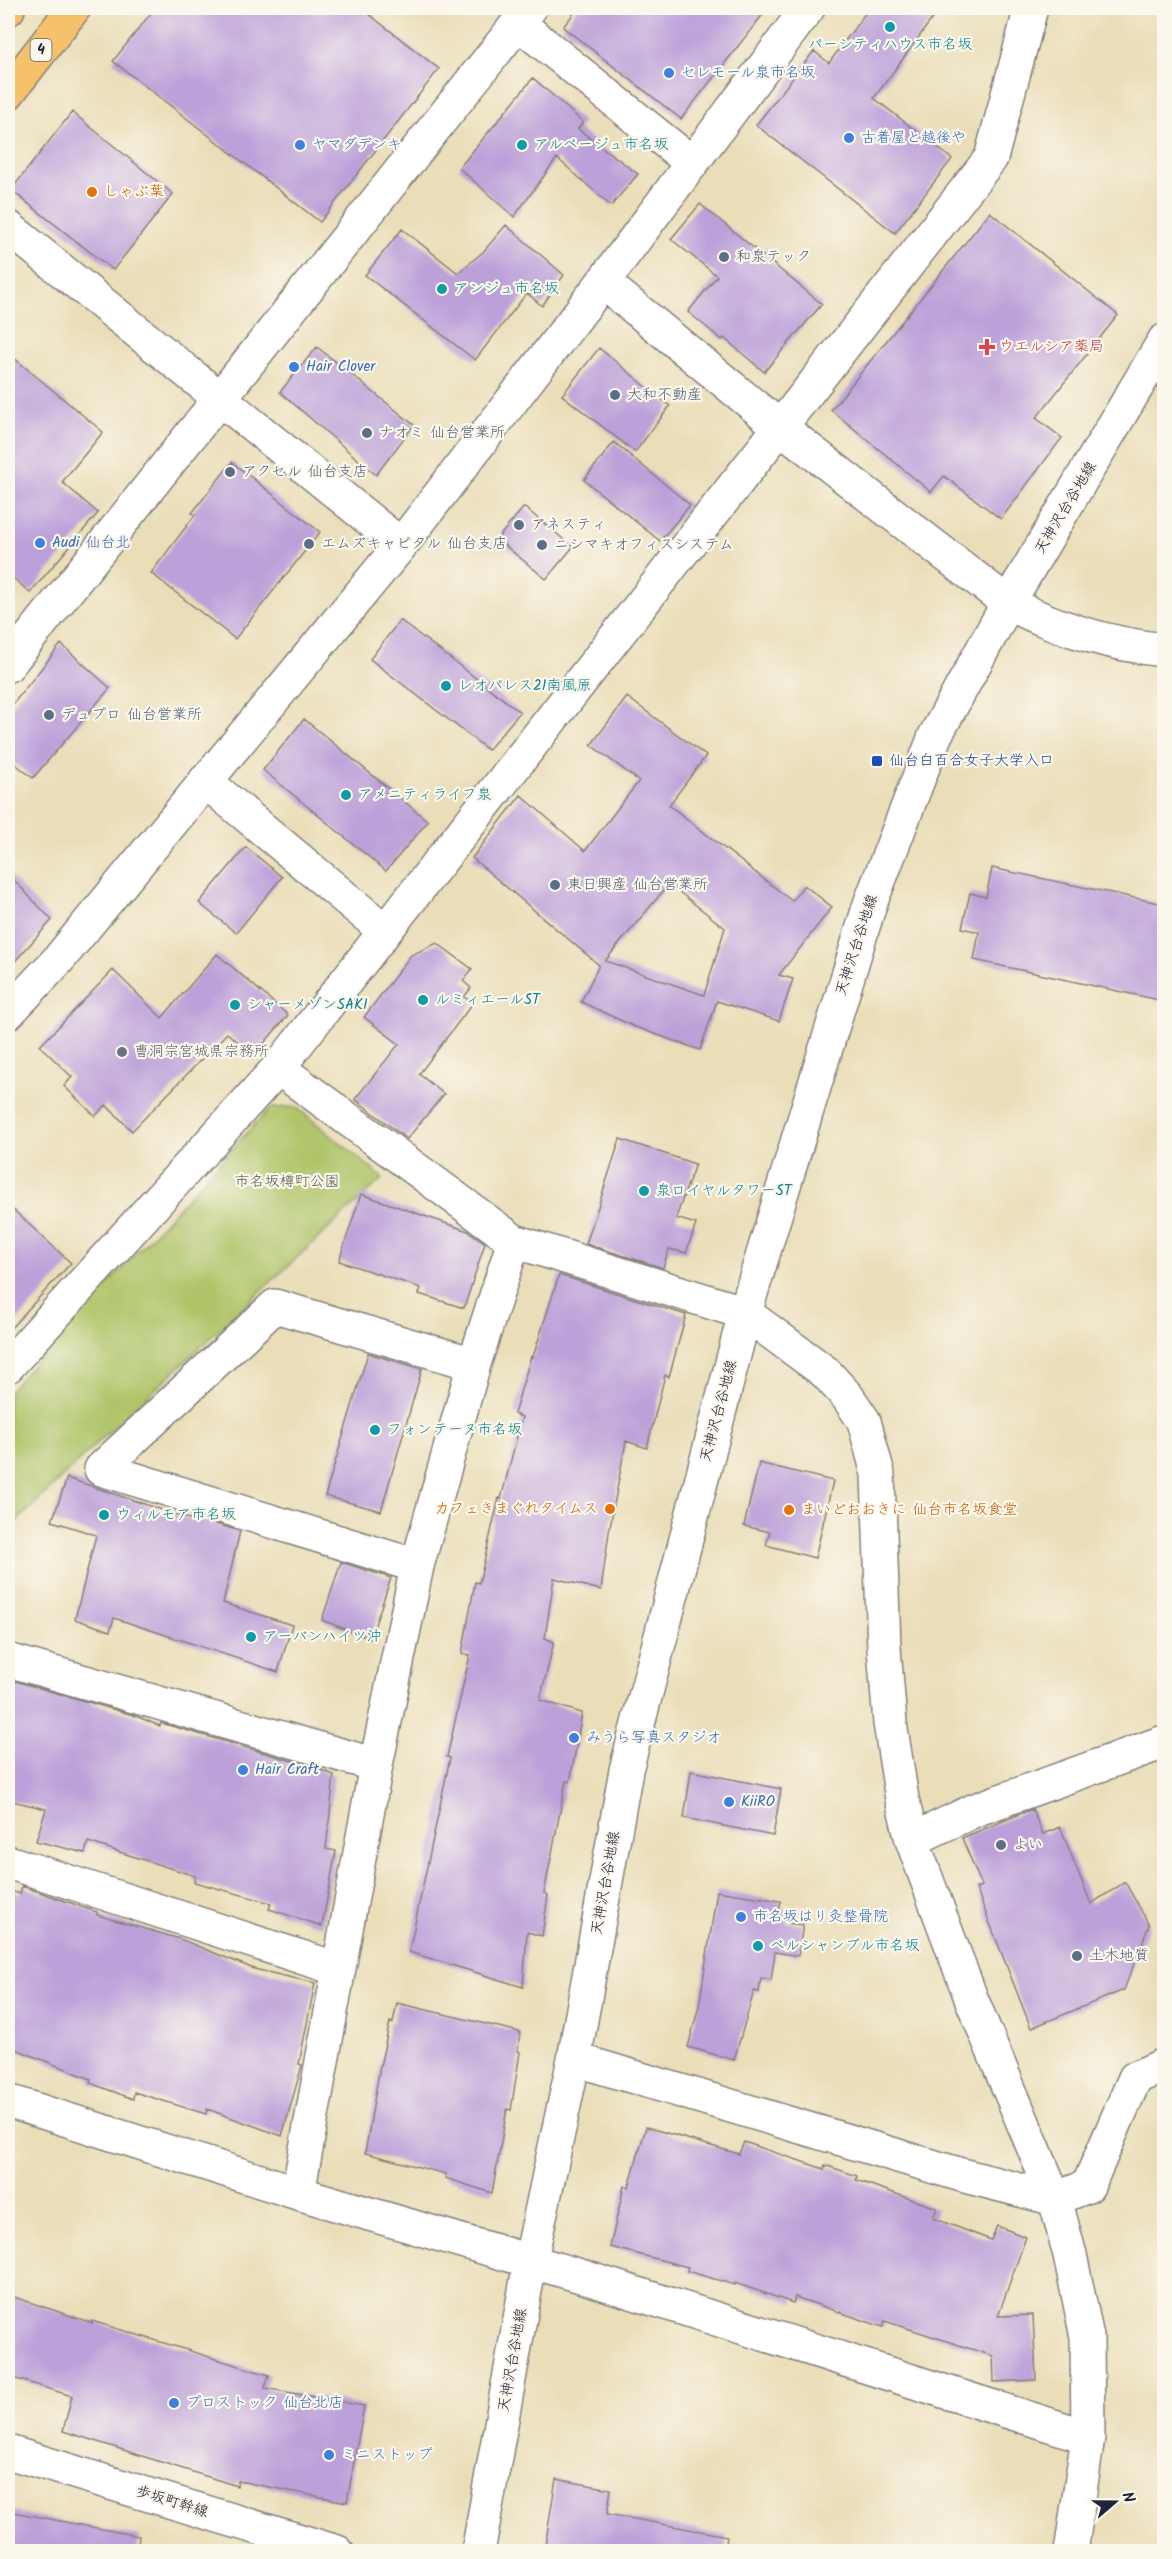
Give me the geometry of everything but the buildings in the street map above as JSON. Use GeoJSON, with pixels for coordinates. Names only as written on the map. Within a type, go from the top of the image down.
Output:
{"type":"FeatureCollection","features":[{"type":"Feature","properties":{"kind":"highway","name":"4"},"geometry":{"type":"LineString","coordinates":[[8,93],[74,8]]}},
{"type":"Feature","properties":{"kind":"street"},"geometry":{"type":"LineString","coordinates":[[8,1013],[58,960],[401,546],[603,282],[808,8]]}},
{"type":"Feature","properties":{"kind":"street"},"geometry":{"type":"LineString","coordinates":[[8,1366],[278,1068],[991,158],[1031,8]]}},
{"type":"Feature","properties":{"kind":"street"},"geometry":{"type":"LineString","coordinates":[[8,665],[524,15],[692,163]]}},
{"type":"Feature","properties":{"kind":"street"},"geometry":{"type":"LineString","coordinates":[[8,226],[401,546]]}},
{"type":"Feature","properties":{"kind":"street"},"geometry":{"type":"LineString","coordinates":[[603,282],[780,427],[1008,603],[1043,621],[1088,638],[1164,650]]}},
{"type":"Feature","properties":{"kind":"street","name":"天神沢台谷地線"},"geometry":{"type":"LineString","coordinates":[[478,2552],[531,2263],[574,2059],[626,1770],[745,1313],[870,904],[935,736],[1008,603],[1164,341]]}},
{"type":"Feature","properties":{"kind":"street"},"geometry":{"type":"LineString","coordinates":[[205,781],[385,931]]}},
{"type":"Feature","properties":{"kind":"street"},"geometry":{"type":"LineString","coordinates":[[278,1068],[514,1241],[745,1313],[825,1372],[848,1395],[864,1422],[878,1474],[884,1648],[890,1723],[902,1799],[912,1840],[971,1998],[1056,2199],[1087,2337],[1088,2437],[1071,2552]]}},
{"type":"Feature","properties":{"kind":"street"},"geometry":{"type":"LineString","coordinates":[[298,2193],[376,1766],[417,1566],[474,1364],[514,1241]]}},
{"type":"Feature","properties":{"kind":"street"},"geometry":{"type":"LineString","coordinates":[[417,1566],[101,1469],[276,1306],[474,1364]]}},
{"type":"Feature","properties":{"kind":"street"},"geometry":{"type":"LineString","coordinates":[[8,1660],[376,1766]]}},
{"type":"Feature","properties":{"kind":"street"},"geometry":{"type":"LineString","coordinates":[[912,1840],[975,1810],[1164,1742]]}},
{"type":"Feature","properties":{"kind":"street"},"geometry":{"type":"LineString","coordinates":[[8,1862],[338,1969]]}},
{"type":"Feature","properties":{"kind":"street"},"geometry":{"type":"LineString","coordinates":[[574,2059],[954,2173],[1056,2199],[1088,2187],[1135,2078],[1164,2065]]}},
{"type":"Feature","properties":{"kind":"street"},"geometry":{"type":"LineString","coordinates":[[8,2102],[298,2193],[584,2277],[1088,2437]]}},
{"type":"Feature","properties":{"kind":"street","name":"歩坂町幹線"},"geometry":{"type":"LineString","coordinates":[[8,2452],[337,2552]]}},
{"type":"Feature","properties":{"kind":"green space","name":"市名坂樽町公園"},"geometry":{"type":"Polygon","coordinates":[[[296,1107],[383,1178],[96,1444],[8,1530],[8,1392],[270,1108],[296,1107]]]}},
{"type":"Feature","properties":{"kind":"place","name":"パーシティハウス市名坂"},"geometry":{"type":"Point","coordinates":[890,27]}},
{"type":"Feature","properties":{"kind":"place","name":"セレモール泉市名坂"},"geometry":{"type":"Point","coordinates":[669,73]}},
{"type":"Feature","properties":{"kind":"place","name":"古着屋と越後や"},"geometry":{"type":"Point","coordinates":[849,138]}},
{"type":"Feature","properties":{"kind":"place","name":"ヤマダデンキ"},"geometry":{"type":"Point","coordinates":[300,145]}},
{"type":"Feature","properties":{"kind":"place","name":"アルページュ市名坂"},"geometry":{"type":"Point","coordinates":[522,145]}},
{"type":"Feature","properties":{"kind":"place","name":"しゃぶ葉"},"geometry":{"type":"Point","coordinates":[92,192]}},
{"type":"Feature","properties":{"kind":"place","name":"和泉テック"},"geometry":{"type":"Point","coordinates":[724,257]}},
{"type":"Feature","properties":{"kind":"place","name":"アンジュ市名坂"},"geometry":{"type":"Point","coordinates":[442,289]}},
{"type":"Feature","properties":{"kind":"place","name":"ウエルシア薬局"},"geometry":{"type":"Point","coordinates":[987,347]}},
{"type":"Feature","properties":{"kind":"place","name":"Hair Clover"},"geometry":{"type":"Point","coordinates":[294,367]}},
{"type":"Feature","properties":{"kind":"place","name":"大和不動産"},"geometry":{"type":"Point","coordinates":[615,395]}},
{"type":"Feature","properties":{"kind":"place","name":"ナオミ 仙台営業所"},"geometry":{"type":"Point","coordinates":[367,433]}},
{"type":"Feature","properties":{"kind":"place","name":"アクセル 仙台支店"},"geometry":{"type":"Point","coordinates":[230,472]}},
{"type":"Feature","properties":{"kind":"place","name":"アネスティ"},"geometry":{"type":"Point","coordinates":[519,525]}},
{"type":"Feature","properties":{"kind":"place","name":"Audi 仙台北"},"geometry":{"type":"Point","coordinates":[40,543]}},
{"type":"Feature","properties":{"kind":"place","name":"エムズキャピタル 仙台支店"},"geometry":{"type":"Point","coordinates":[309,544]}},
{"type":"Feature","properties":{"kind":"place","name":"ニシマキオフィスシステム"},"geometry":{"type":"Point","coordinates":[542,545]}},
{"type":"Feature","properties":{"kind":"place","name":"レオパレス21南風原"},"geometry":{"type":"Point","coordinates":[446,686]}},
{"type":"Feature","properties":{"kind":"place","name":"デュプロ 仙台営業所"},"geometry":{"type":"Point","coordinates":[49,715]}},
{"type":"Feature","properties":{"kind":"place","name":"仙台白百合女子大学入口"},"geometry":{"type":"Point","coordinates":[877,761]}},
{"type":"Feature","properties":{"kind":"place","name":"アメニティライフ泉"},"geometry":{"type":"Point","coordinates":[346,795]}},
{"type":"Feature","properties":{"kind":"place","name":"東日興産 仙台営業所"},"geometry":{"type":"Point","coordinates":[555,885]}},
{"type":"Feature","properties":{"kind":"place","name":"ルミィエールST"},"geometry":{"type":"Point","coordinates":[423,1000]}},
{"type":"Feature","properties":{"kind":"place","name":"シャーメゾンSAKI"},"geometry":{"type":"Point","coordinates":[235,1005]}},
{"type":"Feature","properties":{"kind":"place","name":"曹洞宗宮城県宗務所"},"geometry":{"type":"Point","coordinates":[122,1052]}},
{"type":"Feature","properties":{"kind":"place","name":"泉ロイヤルタワーST"},"geometry":{"type":"Point","coordinates":[644,1191]}},
{"type":"Feature","properties":{"kind":"place","name":"フォンテーヌ市名坂"},"geometry":{"type":"Point","coordinates":[375,1430]}},
{"type":"Feature","properties":{"kind":"place","name":"カフェきまぐれタイムス"},"geometry":{"type":"Point","coordinates":[610,1509]}},
{"type":"Feature","properties":{"kind":"place","name":"まいどおおきに 仙台市名坂食堂"},"geometry":{"type":"Point","coordinates":[789,1510]}},
{"type":"Feature","properties":{"kind":"place","name":"ウィルモア市名坂"},"geometry":{"type":"Point","coordinates":[104,1515]}},
{"type":"Feature","properties":{"kind":"place","name":"アーバンハイツ沖"},"geometry":{"type":"Point","coordinates":[251,1637]}},
{"type":"Feature","properties":{"kind":"place","name":"みうら写真スタジオ"},"geometry":{"type":"Point","coordinates":[574,1738]}},
{"type":"Feature","properties":{"kind":"place","name":"Hair Craft"},"geometry":{"type":"Point","coordinates":[243,1770]}},
{"type":"Feature","properties":{"kind":"place","name":"KiiRO"},"geometry":{"type":"Point","coordinates":[729,1802]}},
{"type":"Feature","properties":{"kind":"place","name":"よい"},"geometry":{"type":"Point","coordinates":[1001,1845]}},
{"type":"Feature","properties":{"kind":"place","name":"市名坂はり灸整骨院"},"geometry":{"type":"Point","coordinates":[741,1917]}},
{"type":"Feature","properties":{"kind":"place","name":"ベルシャンブル市名坂"},"geometry":{"type":"Point","coordinates":[758,1946]}},
{"type":"Feature","properties":{"kind":"place","name":"土木地質"},"geometry":{"type":"Point","coordinates":[1077,1956]}},
{"type":"Feature","properties":{"kind":"place","name":"プロストック 仙台北店"},"geometry":{"type":"Point","coordinates":[174,2403]}},
{"type":"Feature","properties":{"kind":"place","name":"ミニストップ"},"geometry":{"type":"Point","coordinates":[329,2455]}}]}
